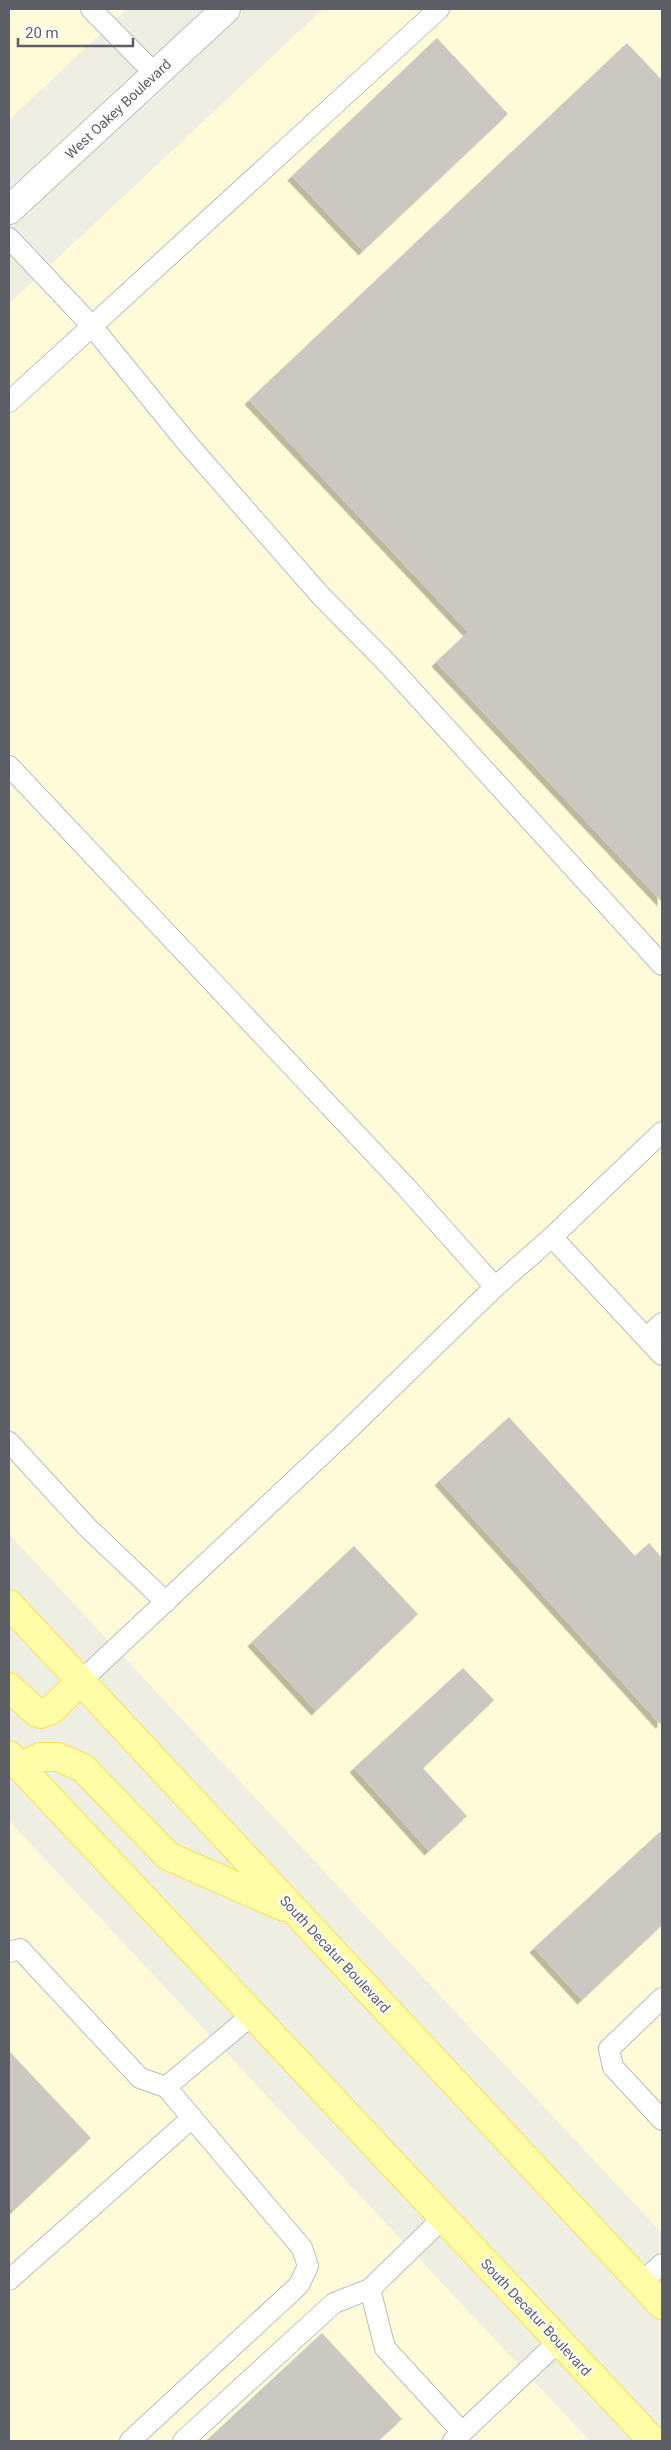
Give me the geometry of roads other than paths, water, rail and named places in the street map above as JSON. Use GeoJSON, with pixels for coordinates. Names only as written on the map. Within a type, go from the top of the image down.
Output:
{"type":"FeatureCollection","features":[{"type":"Feature","properties":{"kind":"main road","name":"West Oakey Boulevard"},"geometry":{"type":"LineString","coordinates":[[9,210],[226,9]]}},
{"type":"Feature","properties":{"kind":"main road","name":"South Decatur Boulevard"},"geometry":{"type":"LineString","coordinates":[[9,1604],[662,2305]]}},
{"type":"Feature","properties":{"kind":"main road"},"geometry":{"type":"LineString","coordinates":[[9,1687],[36,1712],[41,1714],[51,1710],[81,1681]]}},
{"type":"Feature","properties":{"kind":"main road"},"geometry":{"type":"LineString","coordinates":[[14,1761],[40,1757],[58,1757],[83,1768],[168,1856],[295,1911]]}},
{"type":"Feature","properties":{"kind":"main road","name":"South Decatur Boulevard"},"geometry":{"type":"LineString","coordinates":[[14,1761],[653,2441]]}},
{"type":"Feature","properties":{"kind":"lane"},"geometry":{"type":"LineString","coordinates":[[91,9],[155,74]]}},
{"type":"Feature","properties":{"kind":"lane"},"geometry":{"type":"LineString","coordinates":[[9,402],[439,9]]}},
{"type":"Feature","properties":{"kind":"lane"},"geometry":{"type":"LineString","coordinates":[[9,238],[92,325],[187,444],[253,519],[662,965]]}},
{"type":"Feature","properties":{"kind":"lane"},"geometry":{"type":"LineString","coordinates":[[9,766],[406,1187],[496,1287]]}},
{"type":"Feature","properties":{"kind":"lane"},"geometry":{"type":"LineString","coordinates":[[81,1681],[662,1132]]}},
{"type":"Feature","properties":{"kind":"lane"},"geometry":{"type":"LineString","coordinates":[[552,1237],[662,1355]]}},
{"type":"Feature","properties":{"kind":"lane"},"geometry":{"type":"LineString","coordinates":[[646,1338],[662,1323]]}},
{"type":"Feature","properties":{"kind":"lane"},"geometry":{"type":"LineString","coordinates":[[9,1442],[87,1527],[166,1602]]}},
{"type":"Feature","properties":{"kind":"lane"},"geometry":{"type":"LineString","coordinates":[[9,1952],[20,1949],[140,2078],[166,2087],[302,2248],[308,2266],[299,2285],[130,2441]]}},
{"type":"Feature","properties":{"kind":"lane"},"geometry":{"type":"LineString","coordinates":[[662,1998],[609,2049],[613,2068],[662,2120]]}},
{"type":"Feature","properties":{"kind":"lane"},"geometry":{"type":"LineString","coordinates":[[166,2087],[252,2015]]}},
{"type":"Feature","properties":{"kind":"lane"},"geometry":{"type":"LineString","coordinates":[[9,2280],[192,2118]]}},
{"type":"Feature","properties":{"kind":"lane"},"geometry":{"type":"LineString","coordinates":[[184,2441],[334,2303],[370,2288],[443,2218]]}},
{"type":"Feature","properties":{"kind":"lane"},"geometry":{"type":"LineString","coordinates":[[642,2283],[662,2264]]}},
{"type":"Feature","properties":{"kind":"lane"},"geometry":{"type":"LineString","coordinates":[[370,2288],[385,2348],[458,2437],[559,2341]]}}]}
